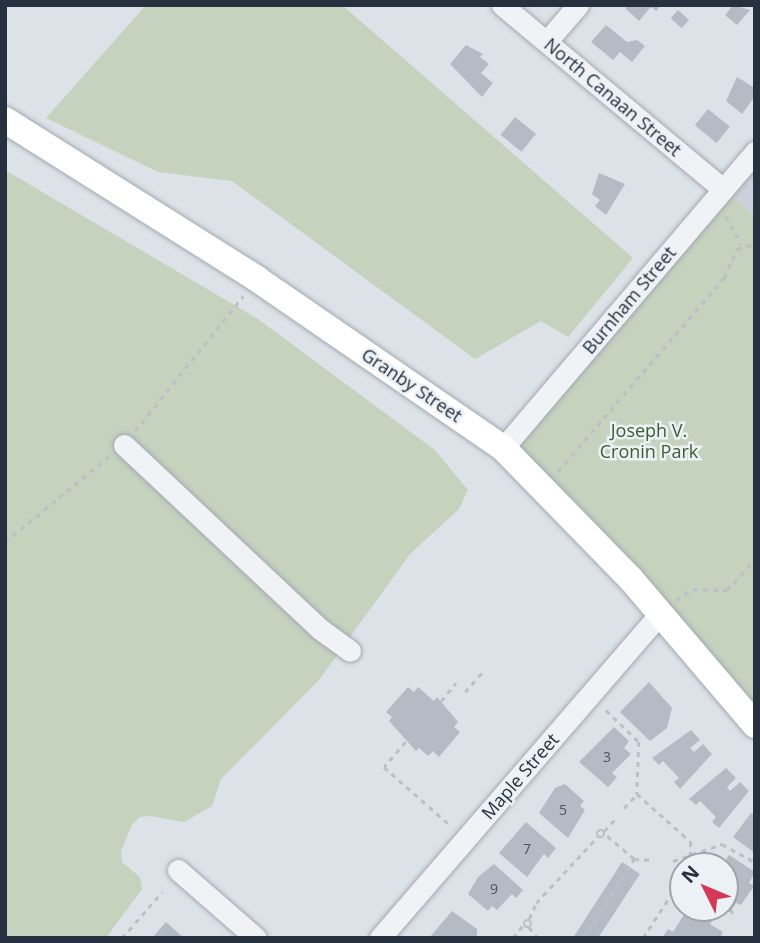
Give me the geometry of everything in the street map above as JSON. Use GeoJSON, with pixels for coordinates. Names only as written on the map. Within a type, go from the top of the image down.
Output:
{"type":"FeatureCollection","features":[{"type":"Feature","properties":{"kind":"main road","name":"Granby Street"},"geometry":{"type":"LineString","coordinates":[[5,120],[257,279],[503,448],[668,607],[755,725]]}},
{"type":"Feature","properties":{"kind":"street","name":"North Canaan Street"},"geometry":{"type":"LineString","coordinates":[[502,5],[723,189]]}},
{"type":"Feature","properties":{"kind":"street"},"geometry":{"type":"LineString","coordinates":[[547,41],[578,5]]}},
{"type":"Feature","properties":{"kind":"street","name":"Burnham Street"},"geometry":{"type":"LineString","coordinates":[[503,448],[755,152]]}},
{"type":"Feature","properties":{"kind":"street"},"geometry":{"type":"LineString","coordinates":[[124,445],[320,629],[349,651]]}},
{"type":"Feature","properties":{"kind":"street","name":"Maple Street"},"geometry":{"type":"LineString","coordinates":[[380,938],[668,607]]}},
{"type":"Feature","properties":{"kind":"street"},"geometry":{"type":"LineString","coordinates":[[178,870],[256,938]]}},
{"type":"Feature","properties":{"kind":"path"},"geometry":{"type":"LineString","coordinates":[[725,213],[741,246]]}},
{"type":"Feature","properties":{"kind":"path"},"geometry":{"type":"LineString","coordinates":[[741,246],[755,244]]}},
{"type":"Feature","properties":{"kind":"path"},"geometry":{"type":"LineString","coordinates":[[558,471],[724,278],[741,246]]}},
{"type":"Feature","properties":{"kind":"path"},"geometry":{"type":"LineString","coordinates":[[5,542],[124,445],[257,279]]}},
{"type":"Feature","properties":{"kind":"path"},"geometry":{"type":"LineString","coordinates":[[668,607],[693,589],[726,590],[755,558]]}},
{"type":"Feature","properties":{"kind":"path"},"geometry":{"type":"LineString","coordinates":[[465,692],[483,671]]}},
{"type":"Feature","properties":{"kind":"path"},"geometry":{"type":"LineString","coordinates":[[442,701],[456,683]]}},
{"type":"Feature","properties":{"kind":"path"},"geometry":{"type":"LineString","coordinates":[[606,710],[640,746],[636,794],[624,808]]}},
{"type":"Feature","properties":{"kind":"path"},"geometry":{"type":"LineString","coordinates":[[406,742],[384,767],[450,825]]}},
{"type":"Feature","properties":{"kind":"path"},"geometry":{"type":"LineString","coordinates":[[636,794],[689,840],[694,852]]}},
{"type":"Feature","properties":{"kind":"path"},"geometry":{"type":"LineString","coordinates":[[513,938],[529,919],[536,903],[615,819]]}},
{"type":"Feature","properties":{"kind":"path"},"geometry":{"type":"LineString","coordinates":[[604,833],[634,859],[651,860]]}},
{"type":"Feature","properties":{"kind":"path"},"geometry":{"type":"LineString","coordinates":[[697,852],[722,844],[737,852]]}},
{"type":"Feature","properties":{"kind":"path"},"geometry":{"type":"LineString","coordinates":[[739,853],[755,862]]}},
{"type":"Feature","properties":{"kind":"path"},"geometry":{"type":"LineString","coordinates":[[583,938],[634,859]]}},
{"type":"Feature","properties":{"kind":"path"},"geometry":{"type":"LineString","coordinates":[[122,938],[162,892]]}},
{"type":"Feature","properties":{"kind":"path"},"geometry":{"type":"LineString","coordinates":[[643,938],[669,898]]}},
{"type":"Feature","properties":{"kind":"path"},"geometry":{"type":"LineString","coordinates":[[529,919],[529,928]]}},
{"type":"Feature","properties":{"kind":"path"},"geometry":{"type":"LineString","coordinates":[[524,924],[537,938]]}},
{"type":"Feature","properties":{"kind":"shaded area"},"geometry":{"type":"Polygon","coordinates":[[[755,152],[755,216],[723,189],[755,152]]]}},
{"type":"Feature","properties":{"kind":"green space"},"geometry":{"type":"Polygon","coordinates":[[[146,5],[342,5],[633,258],[568,337],[541,321],[475,359],[232,181],[158,172],[46,118],[146,5]]]}},
{"type":"Feature","properties":{"kind":"green space"},"geometry":{"type":"Polygon","coordinates":[[[5,170],[258,319],[435,450],[468,490],[459,509],[410,554],[319,680],[221,779],[212,806],[184,822],[151,816],[140,817],[132,825],[121,851],[122,862],[140,877],[142,889],[106,938],[5,938],[5,170]]]}},
{"type":"Feature","properties":{"kind":"green space","name":"Joseph V. Cronin Park"},"geometry":{"type":"Polygon","coordinates":[[[723,189],[755,216],[755,725],[503,448],[723,189]]]}},
{"type":"Feature","properties":{"kind":"building"},"geometry":{"type":"Polygon","coordinates":[[[628,5],[661,5],[656,11],[651,7],[639,21],[625,8],[628,5]]]}},
{"type":"Feature","properties":{"kind":"building"},"geometry":{"type":"Polygon","coordinates":[[[733,5],[750,10],[737,25],[725,15],[733,5]]]}},
{"type":"Feature","properties":{"kind":"building"},"geometry":{"type":"Polygon","coordinates":[[[678,10],[689,20],[682,28],[671,18],[678,10]]]}},
{"type":"Feature","properties":{"kind":"building"},"geometry":{"type":"Polygon","coordinates":[[[606,25],[627,42],[637,40],[645,46],[632,62],[620,52],[613,60],[591,42],[606,25]]]}},
{"type":"Feature","properties":{"kind":"building"},"geometry":{"type":"Polygon","coordinates":[[[466,45],[483,54],[480,57],[489,64],[481,73],[493,83],[482,97],[450,64],[466,45]]]}},
{"type":"Feature","properties":{"kind":"building"},"geometry":{"type":"Polygon","coordinates":[[[737,77],[755,88],[755,96],[742,114],[726,101],[737,77]]]}},
{"type":"Feature","properties":{"kind":"building"},"geometry":{"type":"Polygon","coordinates":[[[708,109],[730,127],[717,143],[695,125],[708,109]]]}},
{"type":"Feature","properties":{"kind":"building"},"geometry":{"type":"Polygon","coordinates":[[[515,117],[536,134],[522,152],[501,135],[515,117]]]}},
{"type":"Feature","properties":{"kind":"building"},"geometry":{"type":"Polygon","coordinates":[[[599,173],[625,184],[606,215],[595,206],[600,200],[592,194],[599,173]]]}},
{"type":"Feature","properties":{"kind":"building"},"geometry":{"type":"Polygon","coordinates":[[[649,682],[672,708],[667,728],[650,741],[620,712],[649,682]]]}},
{"type":"Feature","properties":{"kind":"building"},"geometry":{"type":"Polygon","coordinates":[[[408,687],[414,692],[418,687],[434,701],[437,697],[458,722],[454,727],[460,732],[439,757],[433,751],[428,756],[419,748],[416,751],[389,721],[392,717],[386,712],[408,687]]]}},
{"type":"Feature","properties":{"kind":"building"},"geometry":{"type":"Polygon","coordinates":[[[614,727],[629,741],[624,748],[631,754],[612,773],[617,777],[608,787],[579,762],[614,727]]]}},
{"type":"Feature","properties":{"kind":"building"},"geometry":{"type":"Polygon","coordinates":[[[691,730],[700,740],[690,748],[694,752],[703,744],[712,754],[680,789],[674,782],[679,778],[663,761],[659,765],[652,758],[691,730]]]}},
{"type":"Feature","properties":{"kind":"building"},"geometry":{"type":"Polygon","coordinates":[[[726,768],[736,778],[727,787],[730,791],[740,782],[749,791],[719,828],[712,822],[716,817],[700,801],[696,805],[689,799],[726,768]]]}},
{"type":"Feature","properties":{"kind":"building"},"geometry":{"type":"Polygon","coordinates":[[[565,784],[584,801],[580,806],[585,810],[568,838],[539,813],[555,788],[565,784]]]}},
{"type":"Feature","properties":{"kind":"building"},"geometry":{"type":"Polygon","coordinates":[[[751,813],[755,816],[755,853],[733,837],[751,813]]]}},
{"type":"Feature","properties":{"kind":"building"},"geometry":{"type":"Polygon","coordinates":[[[526,822],[556,848],[548,858],[544,854],[527,877],[499,853],[526,822]]]}},
{"type":"Feature","properties":{"kind":"building"},"geometry":{"type":"Polygon","coordinates":[[[622,862],[640,874],[598,938],[573,938],[622,862]]]}},
{"type":"Feature","properties":{"kind":"building"},"geometry":{"type":"Polygon","coordinates":[[[739,862],[755,872],[749,883],[754,886],[741,905],[739,862]]]}},
{"type":"Feature","properties":{"kind":"building"},"geometry":{"type":"Polygon","coordinates":[[[494,864],[523,890],[516,898],[512,894],[497,910],[492,906],[488,911],[468,894],[478,877],[494,864]]]}},
{"type":"Feature","properties":{"kind":"building"},"geometry":{"type":"Polygon","coordinates":[[[452,911],[477,929],[477,938],[429,938],[452,911]]]}},
{"type":"Feature","properties":{"kind":"building"},"geometry":{"type":"Polygon","coordinates":[[[166,922],[184,938],[152,938],[166,922]]]}},
{"type":"Feature","properties":{"kind":"building"},"geometry":{"type":"Polygon","coordinates":[[[679,922],[712,922],[710,924],[723,932],[720,938],[662,938],[668,929],[673,932],[679,922]]]}}]}
